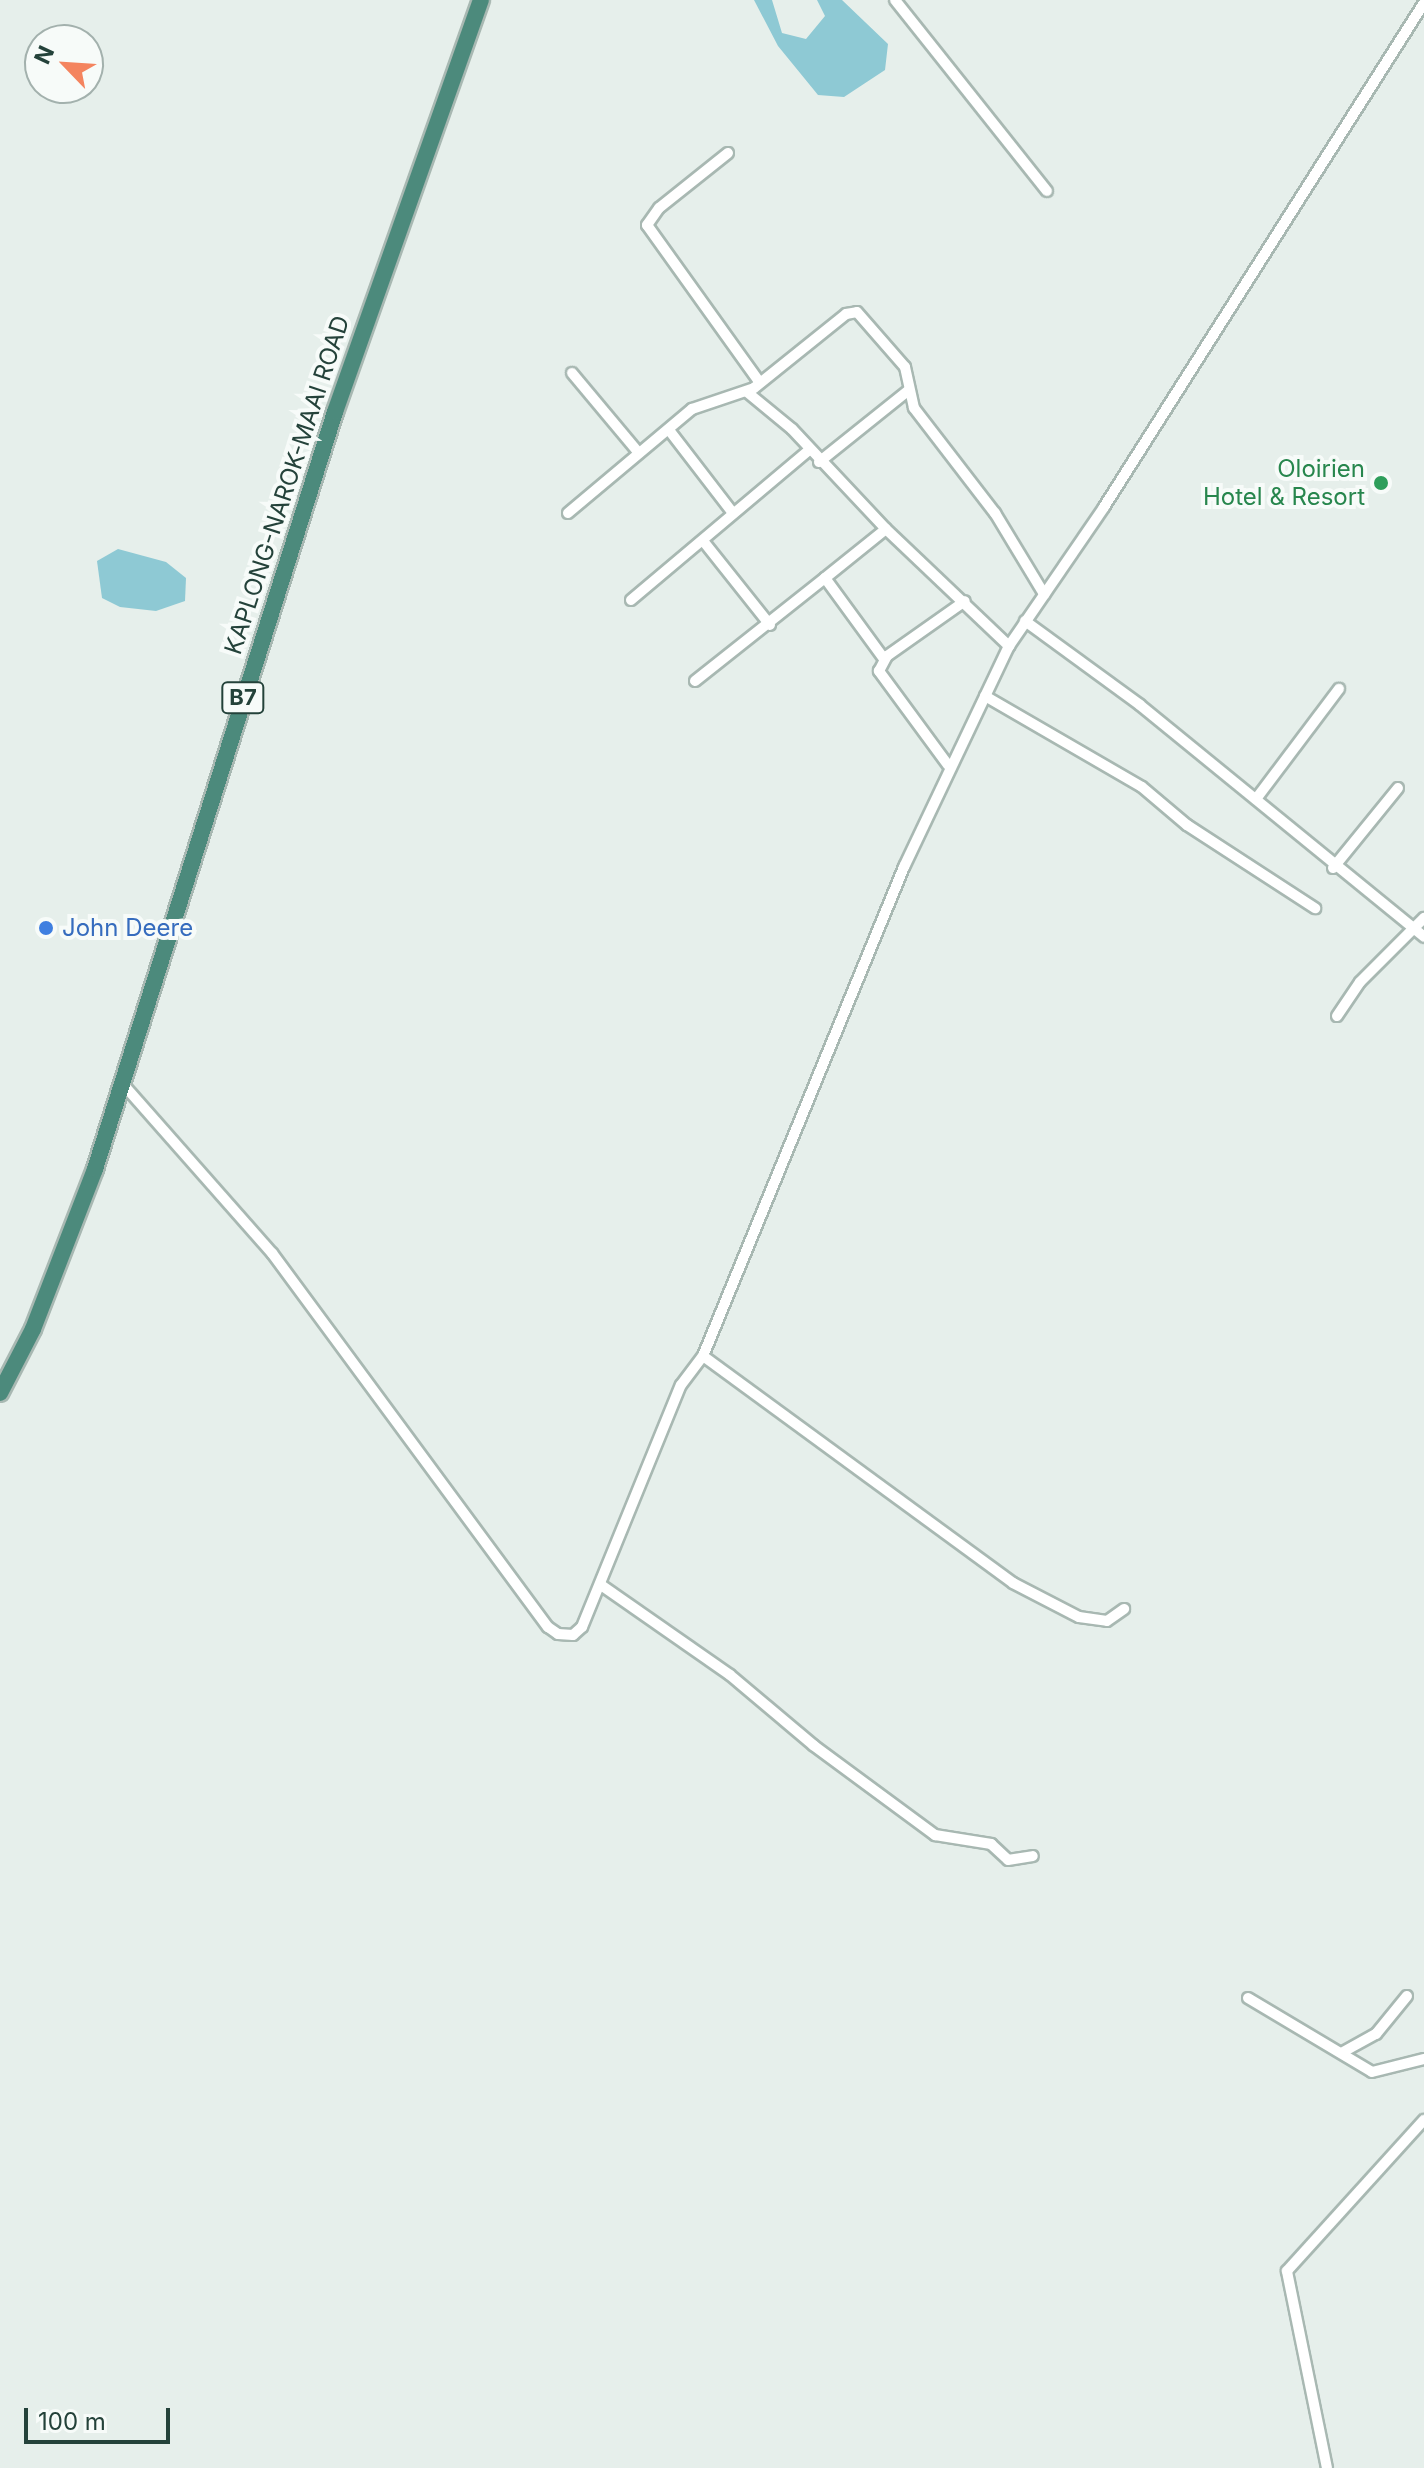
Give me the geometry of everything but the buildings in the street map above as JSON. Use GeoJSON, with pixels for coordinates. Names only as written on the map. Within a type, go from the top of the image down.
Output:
{"type":"FeatureCollection","features":[{"type":"Feature","properties":{"kind":"highway","name":"KAPLONG-NAROK-MAAI ROAD"},"geometry":{"type":"LineString","coordinates":[[0,1393],[33,1329],[79,1215],[335,412],[481,0]]}},
{"type":"Feature","properties":{"kind":"street"},"geometry":{"type":"LineString","coordinates":[[895,0],[1047,191]]}},
{"type":"Feature","properties":{"kind":"street"},"geometry":{"type":"LineString","coordinates":[[122,1083],[272,1253],[548,1627],[564,1635],[578,1632],[601,1585],[681,1385],[703,1356],[948,765],[1009,646],[1104,507],[1424,3]]}},
{"type":"Feature","properties":{"kind":"street"},"geometry":{"type":"LineString","coordinates":[[728,153],[659,208],[647,225],[760,383]]}},
{"type":"Feature","properties":{"kind":"street"},"geometry":{"type":"LineString","coordinates":[[568,513],[638,452],[700,405],[747,392],[853,312],[866,318],[905,367],[914,408],[995,513],[1044,594]]}},
{"type":"Feature","properties":{"kind":"street"},"geometry":{"type":"LineString","coordinates":[[572,373],[638,452]]}},
{"type":"Feature","properties":{"kind":"street"},"geometry":{"type":"LineString","coordinates":[[819,462],[909,390]]}},
{"type":"Feature","properties":{"kind":"street"},"geometry":{"type":"LineString","coordinates":[[747,392],[792,429],[808,451],[1009,646]]}},
{"type":"Feature","properties":{"kind":"street"},"geometry":{"type":"LineString","coordinates":[[669,430],[733,513]]}},
{"type":"Feature","properties":{"kind":"street"},"geometry":{"type":"LineString","coordinates":[[631,600],[704,542],[733,513],[808,451]]}},
{"type":"Feature","properties":{"kind":"street"},"geometry":{"type":"LineString","coordinates":[[695,681],[770,625],[886,529]]}},
{"type":"Feature","properties":{"kind":"street"},"geometry":{"type":"LineString","coordinates":[[704,542],[770,625]]}},
{"type":"Feature","properties":{"kind":"street"},"geometry":{"type":"LineString","coordinates":[[825,578],[884,659]]}},
{"type":"Feature","properties":{"kind":"street"},"geometry":{"type":"LineString","coordinates":[[948,765],[888,690],[879,671],[884,659],[965,601]]}},
{"type":"Feature","properties":{"kind":"street"},"geometry":{"type":"LineString","coordinates":[[1025,621],[1256,799],[1333,868],[1424,937]]}},
{"type":"Feature","properties":{"kind":"street"},"geometry":{"type":"LineString","coordinates":[[1256,799],[1339,689]]}},
{"type":"Feature","properties":{"kind":"street"},"geometry":{"type":"LineString","coordinates":[[985,696],[1142,787],[1187,825],[1315,908]]}},
{"type":"Feature","properties":{"kind":"street"},"geometry":{"type":"LineString","coordinates":[[1333,868],[1398,788]]}},
{"type":"Feature","properties":{"kind":"street"},"geometry":{"type":"LineString","coordinates":[[1337,1016],[1360,982],[1424,918]]}},
{"type":"Feature","properties":{"kind":"street"},"geometry":{"type":"LineString","coordinates":[[703,1356],[1013,1583],[1079,1617],[1107,1621],[1124,1609]]}},
{"type":"Feature","properties":{"kind":"street"},"geometry":{"type":"LineString","coordinates":[[601,1585],[730,1675],[813,1745],[935,1835],[991,1844],[1008,1860],[1033,1856]]}},
{"type":"Feature","properties":{"kind":"street"},"geometry":{"type":"LineString","coordinates":[[1343,2052],[1376,2034],[1407,1996]]}},
{"type":"Feature","properties":{"kind":"street"},"geometry":{"type":"LineString","coordinates":[[1248,1998],[1372,2072],[1424,2059]]}},
{"type":"Feature","properties":{"kind":"street"},"geometry":{"type":"LineString","coordinates":[[1327,2468],[1287,2271],[1424,2120]]}},
{"type":"Feature","properties":{"kind":"water"},"geometry":{"type":"Polygon","coordinates":[[[754,0],[772,0],[782,33],[806,39],[825,16],[817,0],[842,0],[888,44],[885,70],[844,97],[818,95],[778,46],[754,0]]]}},
{"type":"Feature","properties":{"kind":"water"},"geometry":{"type":"Polygon","coordinates":[[[118,549],[166,562],[186,578],[185,601],[156,611],[120,607],[102,598],[97,561],[118,549]]]}},
{"type":"Feature","properties":{"kind":"place","name":"Oloirien Hotel & Resort"},"geometry":{"type":"Point","coordinates":[1381,483]}},
{"type":"Feature","properties":{"kind":"place","name":"John Deere"},"geometry":{"type":"Point","coordinates":[46,928]}}]}
